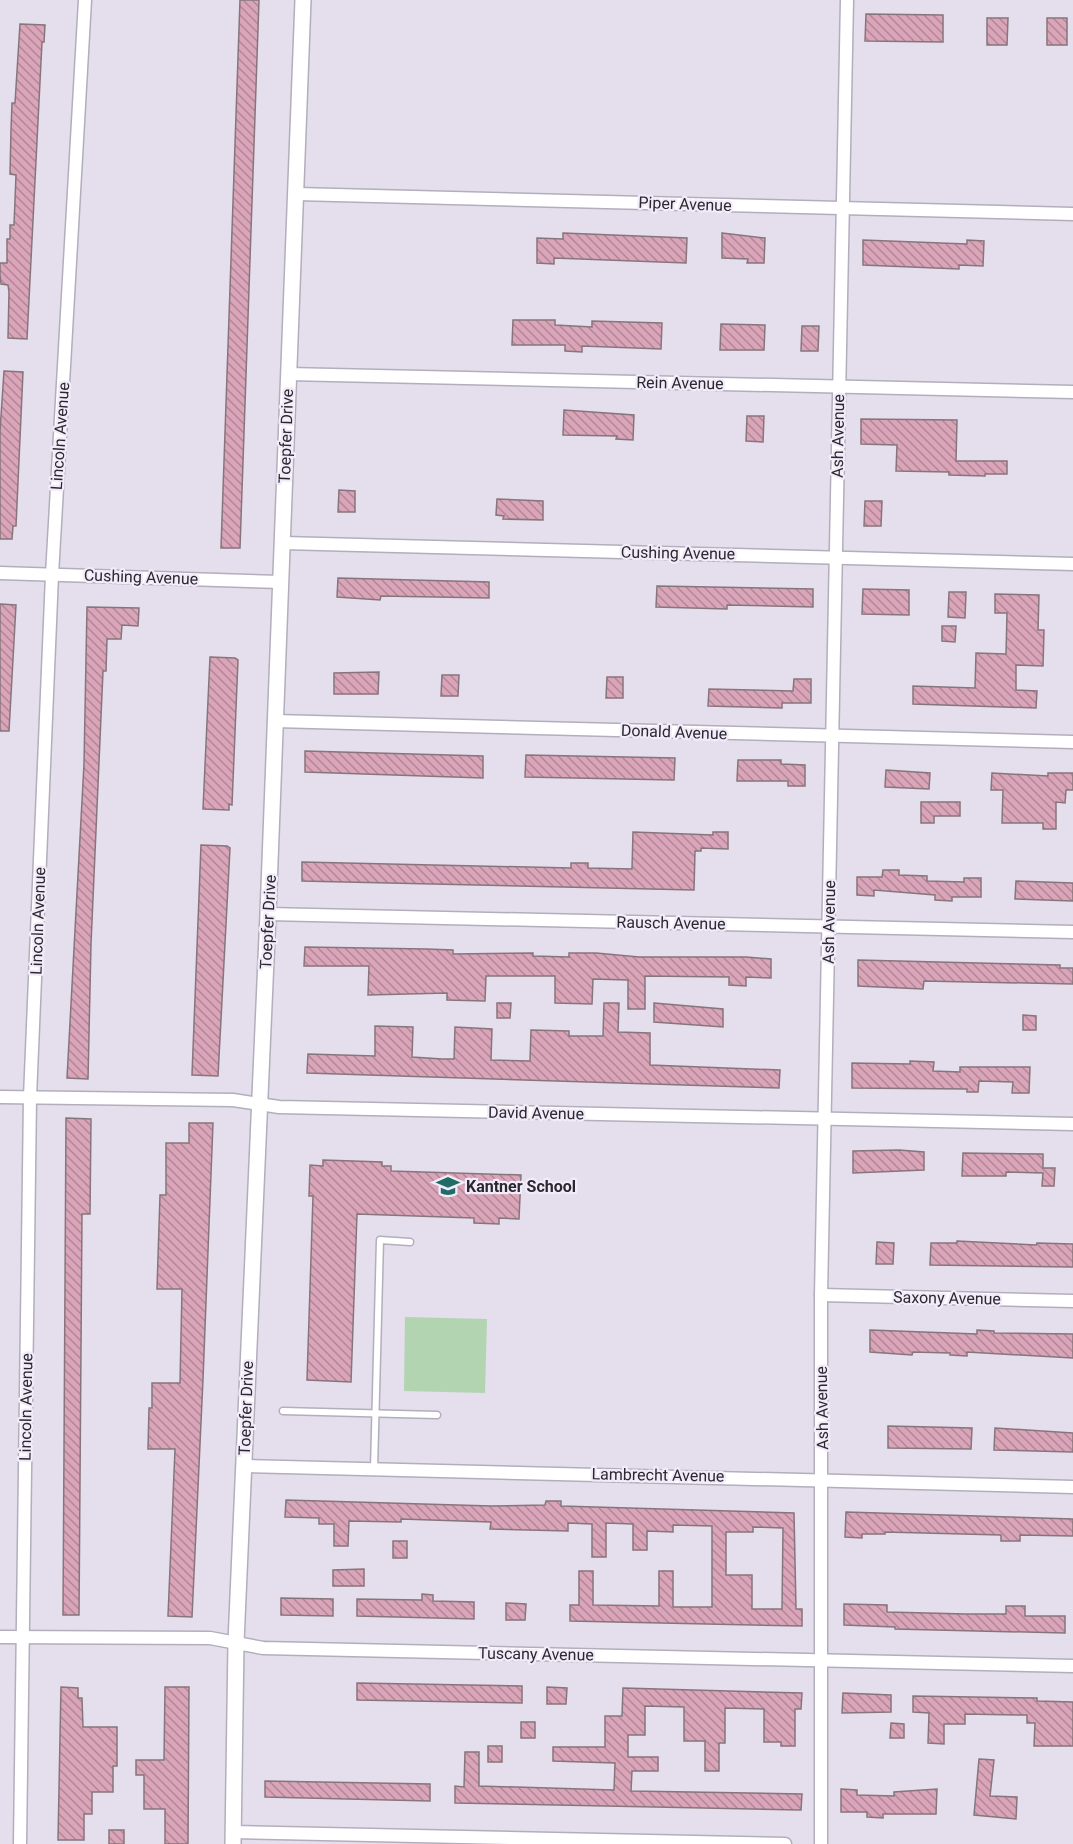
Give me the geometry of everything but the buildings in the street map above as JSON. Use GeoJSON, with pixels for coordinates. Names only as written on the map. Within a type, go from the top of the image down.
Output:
{"type":"FeatureCollection","features":[{"type":"Feature","properties":{"kind":"street","name":"Lincoln Avenue"},"geometry":{"type":"LineString","coordinates":[[20,1844],[30,1097],[52,574],[85,0]]}},
{"type":"Feature","properties":{"kind":"street","name":"Toepfer Drive"},"geometry":{"type":"LineString","coordinates":[[233,1838],[236,1642],[268,914],[303,0]]}},
{"type":"Feature","properties":{"kind":"street","name":"Ash Avenue"},"geometry":{"type":"LineString","coordinates":[[821,1844],[823,1480],[821,1295],[847,0]]}},
{"type":"Feature","properties":{"kind":"street","name":"Piper Avenue"},"geometry":{"type":"LineString","coordinates":[[297,194],[1073,214]]}},
{"type":"Feature","properties":{"kind":"street","name":"Rein Avenue"},"geometry":{"type":"LineString","coordinates":[[288,374],[1073,392]]}},
{"type":"Feature","properties":{"kind":"street","name":"Cushing Avenue"},"geometry":{"type":"LineString","coordinates":[[283,543],[1073,564]]}},
{"type":"Feature","properties":{"kind":"street","name":"Cushing Avenue"},"geometry":{"type":"LineString","coordinates":[[0,573],[281,582]]}},
{"type":"Feature","properties":{"kind":"street","name":"Donald Avenue"},"geometry":{"type":"LineString","coordinates":[[275,721],[1073,742]]}},
{"type":"Feature","properties":{"kind":"street","name":"Rausch Avenue"},"geometry":{"type":"LineString","coordinates":[[268,914],[1073,933]]}},
{"type":"Feature","properties":{"kind":"street","name":"David Avenue"},"geometry":{"type":"LineString","coordinates":[[0,1097],[233,1100],[259,1105],[1073,1124]]}},
{"type":"Feature","properties":{"kind":"street","name":"Saxony Avenue"},"geometry":{"type":"LineString","coordinates":[[821,1295],[1073,1300]]}},
{"type":"Feature","properties":{"kind":"street","name":"Lambrecht Avenue"},"geometry":{"type":"LineString","coordinates":[[244,1466],[1073,1487]]}},
{"type":"Feature","properties":{"kind":"street","name":"Tuscany Avenue"},"geometry":{"type":"LineString","coordinates":[[0,1637],[210,1638],[263,1648],[1073,1666]]}},
{"type":"Feature","properties":{"kind":"street"},"geometry":{"type":"LineString","coordinates":[[233,1838],[785,1844]]}},
{"type":"Feature","properties":{"kind":"lane"},"geometry":{"type":"LineString","coordinates":[[374,1469],[380,1240],[410,1242]]}},
{"type":"Feature","properties":{"kind":"lane"},"geometry":{"type":"LineString","coordinates":[[283,1411],[438,1415]]}},
{"type":"Feature","properties":{"kind":"green space"},"geometry":{"type":"Polygon","coordinates":[[[405,1317],[487,1319],[485,1393],[404,1391],[405,1317]]]}},
{"type":"Feature","properties":{"kind":"place","name":"Kantner School"},"geometry":{"type":"Point","coordinates":[448,1186]}}]}
